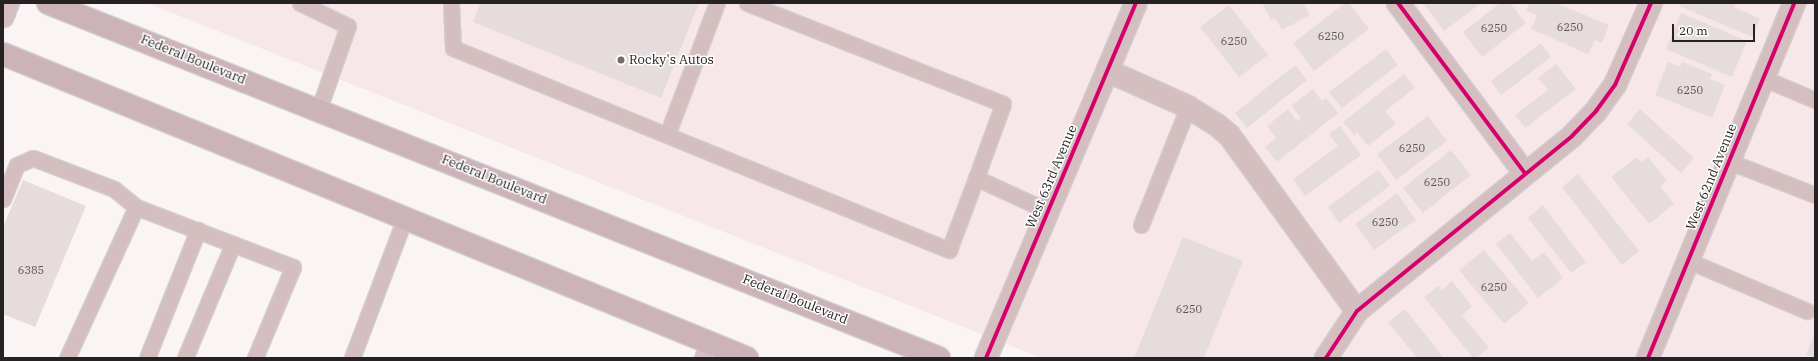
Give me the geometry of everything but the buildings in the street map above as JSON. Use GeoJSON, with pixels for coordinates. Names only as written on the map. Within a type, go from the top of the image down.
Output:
{"type":"FeatureCollection","features":[{"type":"Feature","properties":{"kind":"main road","name":"Federal Boulevard"},"geometry":{"type":"LineString","coordinates":[[48,3],[939,358]]}},
{"type":"Feature","properties":{"kind":"main road"},"geometry":{"type":"LineString","coordinates":[[3,54],[405,218],[705,350],[747,358]]}},
{"type":"Feature","properties":{"kind":"street"},"geometry":{"type":"LineString","coordinates":[[3,16],[8,3]]}},
{"type":"Feature","properties":{"kind":"street","name":"West 63rd Avenue"},"geometry":{"type":"LineString","coordinates":[[986,358],[1136,3]]}},
{"type":"Feature","properties":{"kind":"street"},"geometry":{"type":"LineString","coordinates":[[1398,3],[1524,172]]}},
{"type":"Feature","properties":{"kind":"street"},"geometry":{"type":"LineString","coordinates":[[1326,358],[1357,311],[1524,172],[1572,136],[1604,101],[1615,85],[1652,3]]}},
{"type":"Feature","properties":{"kind":"street","name":"West 62nd Avenue"},"geometry":{"type":"LineString","coordinates":[[1648,358],[1794,3]]}},
{"type":"Feature","properties":{"kind":"street"},"geometry":{"type":"LineString","coordinates":[[1108,71],[1188,107],[1217,124],[1229,135],[1357,311]]}},
{"type":"Feature","properties":{"kind":"lane"},"geometry":{"type":"LineString","coordinates":[[300,3],[348,26],[318,110]]}},
{"type":"Feature","properties":{"kind":"lane"},"geometry":{"type":"LineString","coordinates":[[451,3],[453,48],[949,250],[1003,104],[747,3]]}},
{"type":"Feature","properties":{"kind":"lane"},"geometry":{"type":"LineString","coordinates":[[667,136],[717,3]]}},
{"type":"Feature","properties":{"kind":"lane"},"geometry":{"type":"LineString","coordinates":[[1763,78],[1815,100]]}},
{"type":"Feature","properties":{"kind":"lane"},"geometry":{"type":"LineString","coordinates":[[1141,225],[1188,107]]}},
{"type":"Feature","properties":{"kind":"lane"},"geometry":{"type":"LineString","coordinates":[[3,199],[17,165],[33,158],[114,189],[136,207],[293,267],[255,358]]}},
{"type":"Feature","properties":{"kind":"lane"},"geometry":{"type":"LineString","coordinates":[[1728,161],[1815,195]]}},
{"type":"Feature","properties":{"kind":"lane"},"geometry":{"type":"LineString","coordinates":[[976,178],[1048,211]]}},
{"type":"Feature","properties":{"kind":"lane"},"geometry":{"type":"LineString","coordinates":[[67,358],[136,207]]}},
{"type":"Feature","properties":{"kind":"lane"},"geometry":{"type":"LineString","coordinates":[[352,358],[405,218]]}},
{"type":"Feature","properties":{"kind":"lane"},"geometry":{"type":"LineString","coordinates":[[147,358],[198,230]]}},
{"type":"Feature","properties":{"kind":"lane"},"geometry":{"type":"LineString","coordinates":[[185,358],[233,244]]}},
{"type":"Feature","properties":{"kind":"lane"},"geometry":{"type":"LineString","coordinates":[[1688,261],[1807,311]]}},
{"type":"Feature","properties":{"kind":"shaded area"},"geometry":{"type":"Polygon","coordinates":[[[147,3],[1815,3],[1815,358],[1042,358],[147,3]]]}},
{"type":"Feature","properties":{"kind":"cycle path"},"geometry":{"type":"LineString","coordinates":[[986,358],[1136,3]]}},
{"type":"Feature","properties":{"kind":"cycle path"},"geometry":{"type":"LineString","coordinates":[[1398,3],[1524,172]]}},
{"type":"Feature","properties":{"kind":"cycle path"},"geometry":{"type":"LineString","coordinates":[[1326,358],[1357,311],[1572,136],[1596,111],[1615,85],[1651,3]]}},
{"type":"Feature","properties":{"kind":"cycle path"},"geometry":{"type":"LineString","coordinates":[[1648,358],[1794,3]]}},
{"type":"Feature","properties":{"kind":"place","name":"Rocky's Autos"},"geometry":{"type":"Point","coordinates":[621,60]}}]}
